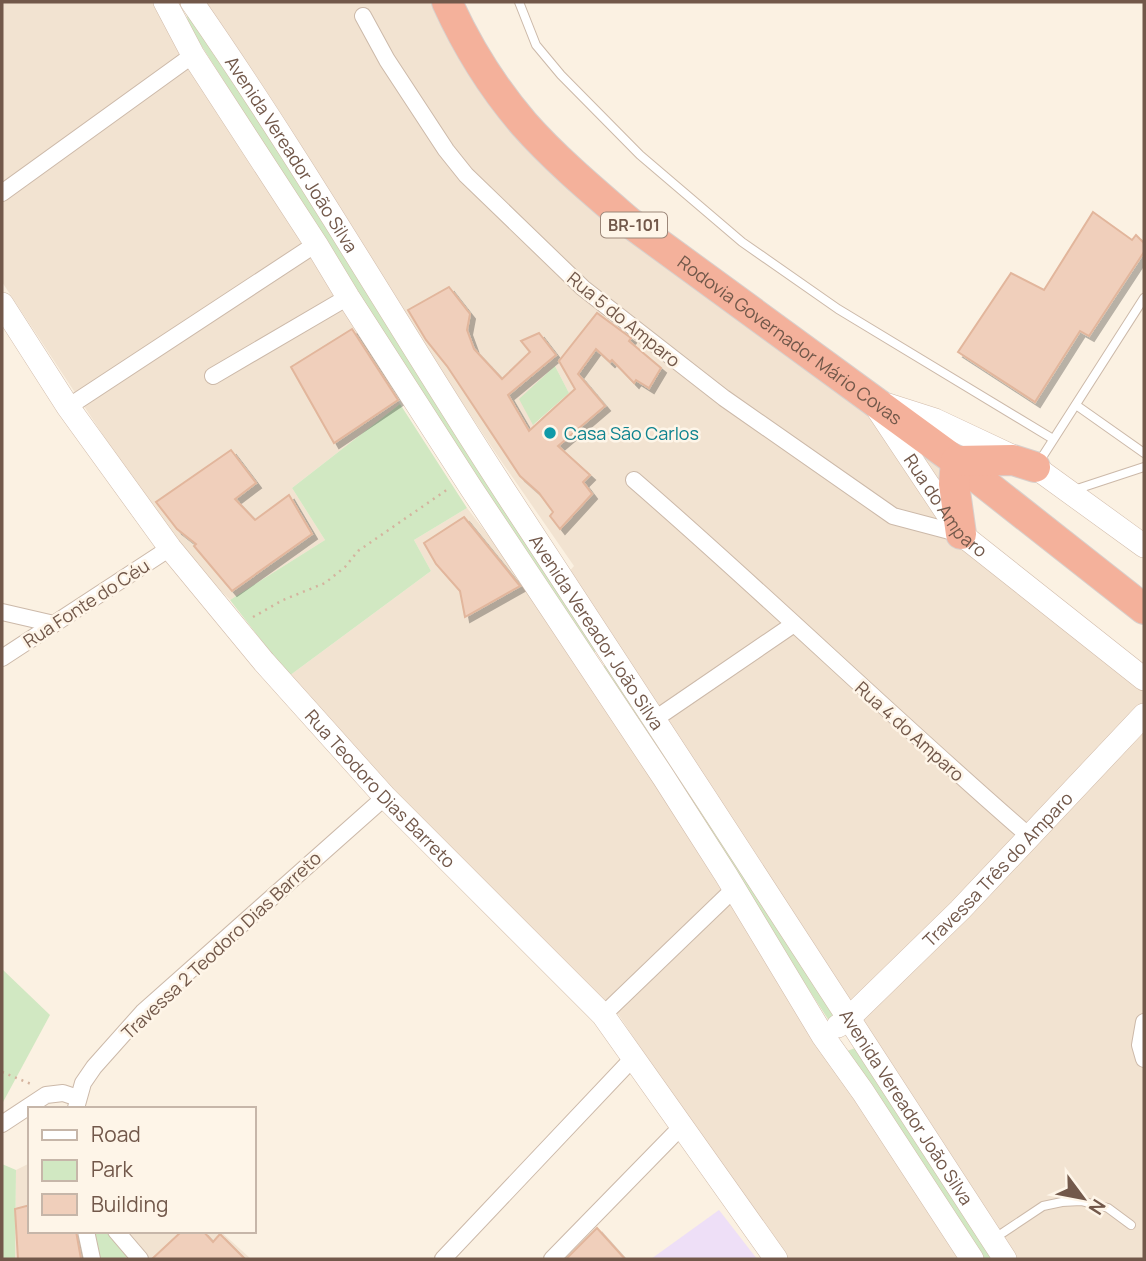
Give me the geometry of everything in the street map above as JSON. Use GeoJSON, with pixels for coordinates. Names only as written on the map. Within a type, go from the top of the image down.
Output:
{"type":"FeatureCollection","features":[{"type":"Feature","properties":{"kind":"highway","name":"Rodovia Governador Mário Covas"},"geometry":{"type":"LineString","coordinates":[[447,2],[499,92],[523,123],[629,222],[956,461],[1144,609]]}},
{"type":"Feature","properties":{"kind":"highway"},"geometry":{"type":"LineString","coordinates":[[961,534],[954,484],[956,461],[1013,460],[1035,467]]}},
{"type":"Feature","properties":{"kind":"street","name":"Avenida Vereador João Silva"},"geometry":{"type":"LineString","coordinates":[[165,2],[192,55],[464,478],[730,882],[823,1036],[863,1092],[972,1259]]}},
{"type":"Feature","properties":{"kind":"street","name":"Avenida Vereador João Silva"},"geometry":{"type":"LineString","coordinates":[[192,2],[304,169],[506,493],[1005,1259]]}},
{"type":"Feature","properties":{"kind":"street","name":"Rua 5 do Amparo"},"geometry":{"type":"LineString","coordinates":[[363,16],[387,60],[446,150],[466,175],[583,288],[724,398],[893,516],[961,534]]}},
{"type":"Feature","properties":{"kind":"street"},"geometry":{"type":"LineString","coordinates":[[2,193],[192,55]]}},
{"type":"Feature","properties":{"kind":"street"},"geometry":{"type":"LineString","coordinates":[[68,407],[316,244]]}},
{"type":"Feature","properties":{"kind":"street"},"geometry":{"type":"LineString","coordinates":[[213,376],[348,297]]}},
{"type":"Feature","properties":{"kind":"street","name":"Rua Teodoro Dias Barreto"},"geometry":{"type":"LineString","coordinates":[[3,310],[68,407],[170,548],[235,627],[385,797],[603,1015],[776,1259]]}},
{"type":"Feature","properties":{"kind":"street"},"geometry":{"type":"LineString","coordinates":[[871,399],[935,420],[1035,467],[1144,546]]}},
{"type":"Feature","properties":{"kind":"street","name":"Rua do Amparo"},"geometry":{"type":"LineString","coordinates":[[871,399],[961,534],[1144,679]]}},
{"type":"Feature","properties":{"kind":"street","name":"Rua 4 do Amparo"},"geometry":{"type":"LineString","coordinates":[[634,480],[719,554],[927,748],[1029,835]]}},
{"type":"Feature","properties":{"kind":"street","name":"Rua Fonte do Céu"},"geometry":{"type":"LineString","coordinates":[[2,659],[170,548]]}},
{"type":"Feature","properties":{"kind":"street"},"geometry":{"type":"LineString","coordinates":[[2,612],[54,624]]}},
{"type":"Feature","properties":{"kind":"street"},"geometry":{"type":"LineString","coordinates":[[655,719],[794,624]]}},
{"type":"Feature","properties":{"kind":"street"},"geometry":{"type":"LineString","coordinates":[[596,675],[617,660]]}},
{"type":"Feature","properties":{"kind":"street","name":"Travessa Três do Amparo"},"geometry":{"type":"LineString","coordinates":[[823,1036],[848,1019],[960,910],[1144,715]]}},
{"type":"Feature","properties":{"kind":"street","name":"Travessa 2 Teodoro Dias Barreto"},"geometry":{"type":"LineString","coordinates":[[77,1103],[83,1083],[94,1067],[143,1012],[385,797]]}},
{"type":"Feature","properties":{"kind":"street"},"geometry":{"type":"LineString","coordinates":[[603,1015],[747,862]]}},
{"type":"Feature","properties":{"kind":"street"},"geometry":{"type":"LineString","coordinates":[[1144,1022],[1140,1045],[1144,1059]]}},
{"type":"Feature","properties":{"kind":"street"},"geometry":{"type":"LineString","coordinates":[[443,1259],[634,1057]]}},
{"type":"Feature","properties":{"kind":"street"},"geometry":{"type":"LineString","coordinates":[[2,1124],[54,1092],[77,1103]]}},
{"type":"Feature","properties":{"kind":"street"},"geometry":{"type":"LineString","coordinates":[[552,1259],[682,1126]]}},
{"type":"Feature","properties":{"kind":"street"},"geometry":{"type":"LineString","coordinates":[[86,1233],[92,1259]]}},
{"type":"Feature","properties":{"kind":"street"},"geometry":{"type":"LineString","coordinates":[[117,1233],[136,1258]]}},
{"type":"Feature","properties":{"kind":"lane"},"geometry":{"type":"LineString","coordinates":[[519,2],[536,45],[561,75],[640,155],[742,242],[838,309],[1053,439]]}},
{"type":"Feature","properties":{"kind":"lane"},"geometry":{"type":"LineString","coordinates":[[1035,467],[1144,298]]}},
{"type":"Feature","properties":{"kind":"lane"},"geometry":{"type":"LineString","coordinates":[[1076,405],[1144,453]]}},
{"type":"Feature","properties":{"kind":"lane"},"geometry":{"type":"LineString","coordinates":[[1071,491],[1144,467]]}},
{"type":"Feature","properties":{"kind":"lane"},"geometry":{"type":"LineString","coordinates":[[992,1239],[1043,1206],[1062,1202],[1081,1201],[1108,1208],[1130,1225]]}},
{"type":"Feature","properties":{"kind":"path"},"geometry":{"type":"LineString","coordinates":[[235,627],[283,600],[325,583],[359,551],[464,478]]}},
{"type":"Feature","properties":{"kind":"path"},"geometry":{"type":"LineString","coordinates":[[2,1072],[54,1092]]}},
{"type":"Feature","properties":{"kind":"shaded area"},"geometry":{"type":"Polygon","coordinates":[[[2,2],[172,2],[316,244],[400,404],[292,488],[325,540],[230,600],[175,544],[2,282],[2,2]]]}},
{"type":"Feature","properties":{"kind":"shaded area"},"geometry":{"type":"Polygon","coordinates":[[[198,2],[458,2],[526,122],[956,461],[961,535],[1144,679],[1144,1259],[1001,1259],[567,574],[574,566],[495,452],[198,2]],[[555,366],[534,425],[569,393],[555,366]]]}},
{"type":"Feature","properties":{"kind":"shaded area"},"geometry":{"type":"Polygon","coordinates":[[[467,508],[596,675],[969,1259],[788,1259],[746,1205],[618,1014],[389,788],[289,676],[431,571],[414,540],[467,508]]]}},
{"type":"Feature","properties":{"kind":"shaded area"},"geometry":{"type":"Polygon","coordinates":[[[28,1164],[28,1233],[222,1233],[251,1259],[15,1259],[16,1170],[28,1164]]]}},
{"type":"Feature","properties":{"kind":"shaded area"},"geometry":{"type":"Polygon","coordinates":[[[719,1210],[757,1259],[651,1259],[719,1210]]]}},
{"type":"Feature","properties":{"kind":"green space"},"geometry":{"type":"Polygon","coordinates":[[[186,12],[192,14],[607,643],[589,656],[189,26],[186,12]]]}},
{"type":"Feature","properties":{"kind":"green space"},"geometry":{"type":"Polygon","coordinates":[[[555,366],[569,393],[533,425],[519,399],[555,366]]]}},
{"type":"Feature","properties":{"kind":"green space"},"geometry":{"type":"Polygon","coordinates":[[[400,404],[467,508],[414,540],[431,571],[289,676],[230,600],[325,540],[292,488],[400,404]]]}},
{"type":"Feature","properties":{"kind":"green space"},"geometry":{"type":"Polygon","coordinates":[[[617,658],[852,1026],[837,1033],[600,668],[617,658]]]}},
{"type":"Feature","properties":{"kind":"green space"},"geometry":{"type":"Polygon","coordinates":[[[2,969],[50,1015],[2,1104],[2,969]]]}},
{"type":"Feature","properties":{"kind":"green space"},"geometry":{"type":"Polygon","coordinates":[[[863,1045],[1001,1259],[979,1259],[847,1051],[863,1045]]]}},
{"type":"Feature","properties":{"kind":"green space"},"geometry":{"type":"Polygon","coordinates":[[[2,1164],[16,1170],[15,1259],[2,1259],[2,1164]]]}},
{"type":"Feature","properties":{"kind":"green space"},"geometry":{"type":"Polygon","coordinates":[[[90,1233],[112,1233],[128,1255],[124,1259],[96,1259],[90,1233]]]}},
{"type":"Feature","properties":{"kind":"building"},"geometry":{"type":"Polygon","coordinates":[[[1093,212],[1132,240],[1136,235],[1144,243],[1144,252],[1089,336],[1080,331],[1035,402],[958,352],[1011,273],[1044,290],[1093,212]]]}},
{"type":"Feature","properties":{"kind":"building"},"geometry":{"type":"Polygon","coordinates":[[[449,287],[470,314],[467,330],[474,349],[502,379],[530,352],[521,341],[539,333],[556,355],[508,395],[529,431],[575,389],[559,361],[597,313],[631,338],[629,341],[661,368],[649,388],[636,380],[634,383],[612,360],[610,362],[596,349],[578,374],[605,406],[558,446],[590,475],[583,482],[592,494],[560,529],[550,516],[553,512],[539,493],[520,476],[408,310],[449,287]]]}},
{"type":"Feature","properties":{"kind":"building"},"geometry":{"type":"Polygon","coordinates":[[[352,329],[398,400],[334,443],[291,367],[352,329]]]}},
{"type":"Feature","properties":{"kind":"building"},"geometry":{"type":"Polygon","coordinates":[[[231,450],[256,483],[235,499],[255,520],[289,495],[312,534],[232,591],[194,546],[196,544],[177,529],[156,502],[231,450]]]}},
{"type":"Feature","properties":{"kind":"building"},"geometry":{"type":"Polygon","coordinates":[[[464,517],[520,586],[465,617],[460,591],[436,564],[424,543],[464,517]]]}},
{"type":"Feature","properties":{"kind":"building"},"geometry":{"type":"Polygon","coordinates":[[[28,1206],[28,1233],[76,1233],[81,1259],[18,1259],[15,1209],[28,1206]]]}},
{"type":"Feature","properties":{"kind":"building"},"geometry":{"type":"Polygon","coordinates":[[[597,1228],[625,1259],[566,1259],[597,1228]]]}},
{"type":"Feature","properties":{"kind":"building"},"geometry":{"type":"Polygon","coordinates":[[[180,1233],[205,1233],[213,1242],[220,1234],[245,1259],[152,1259],[180,1233]]]}},
{"type":"Feature","properties":{"kind":"place","name":"Casa São Carlos"},"geometry":{"type":"Point","coordinates":[550,433]}}]}
